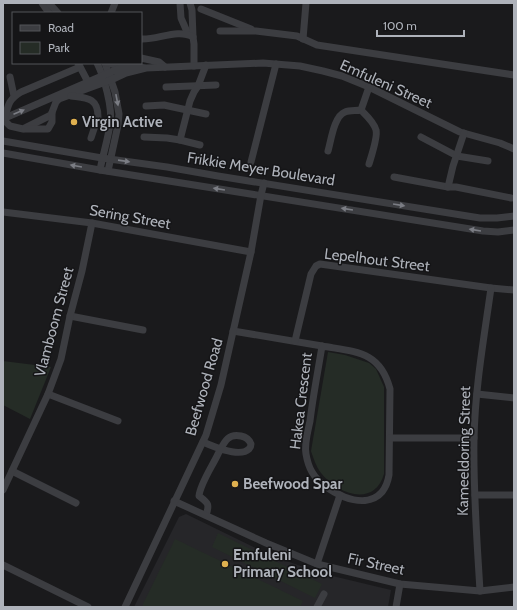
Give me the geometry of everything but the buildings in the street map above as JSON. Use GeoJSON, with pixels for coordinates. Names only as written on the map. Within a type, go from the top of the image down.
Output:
{"type":"FeatureCollection","features":[{"type":"Feature","properties":{"kind":"street"},"geometry":{"type":"LineString","coordinates":[[42,3],[48,12]]}},
{"type":"Feature","properties":{"kind":"street"},"geometry":{"type":"LineString","coordinates":[[49,3],[57,12]]}},
{"type":"Feature","properties":{"kind":"street"},"geometry":{"type":"LineString","coordinates":[[180,3],[181,18],[191,36],[195,51],[194,66]]}},
{"type":"Feature","properties":{"kind":"street"},"geometry":{"type":"LineString","coordinates":[[190,3],[193,20],[191,36]]}},
{"type":"Feature","properties":{"kind":"street"},"geometry":{"type":"LineString","coordinates":[[303,39],[306,3]]}},
{"type":"Feature","properties":{"kind":"street"},"geometry":{"type":"LineString","coordinates":[[201,9],[256,31]]}},
{"type":"Feature","properties":{"kind":"street"},"geometry":{"type":"LineString","coordinates":[[220,30],[256,31],[297,36],[313,43],[514,75]]}},
{"type":"Feature","properties":{"kind":"street"},"geometry":{"type":"LineString","coordinates":[[142,39],[178,33],[185,33],[191,36]]}},
{"type":"Feature","properties":{"kind":"street"},"geometry":{"type":"LineString","coordinates":[[142,58],[159,62],[165,67]]}},
{"type":"Feature","properties":{"kind":"street"},"geometry":{"type":"LineString","coordinates":[[98,64],[117,102],[119,114],[108,171]]}},
{"type":"Feature","properties":{"kind":"street"},"geometry":{"type":"LineString","coordinates":[[100,170],[111,114],[106,78],[106,64]]}},
{"type":"Feature","properties":{"kind":"street"},"geometry":{"type":"LineString","coordinates":[[110,64],[126,66]]}},
{"type":"Feature","properties":{"kind":"street","name":"Emfuleni Street"},"geometry":{"type":"LineString","coordinates":[[106,78],[126,66],[146,68],[249,64],[300,66],[342,76],[369,87],[445,125],[464,133],[500,143],[514,149]]}},
{"type":"Feature","properties":{"kind":"street"},"geometry":{"type":"LineString","coordinates":[[251,162],[276,64]]}},
{"type":"Feature","properties":{"kind":"street"},"geometry":{"type":"LineString","coordinates":[[88,82],[79,65],[21,92],[14,96],[9,102],[5,121],[10,126],[23,129],[48,129],[52,122],[52,113],[57,100],[106,78]]}},
{"type":"Feature","properties":{"kind":"street"},"geometry":{"type":"LineString","coordinates":[[180,140],[192,96],[198,86],[206,65]]}},
{"type":"Feature","properties":{"kind":"street","name":"Emfuleni Street"},"geometry":{"type":"LineString","coordinates":[[106,78],[146,68]]}},
{"type":"Feature","properties":{"kind":"street"},"geometry":{"type":"LineString","coordinates":[[10,77],[14,96]]}},
{"type":"Feature","properties":{"kind":"street"},"geometry":{"type":"LineString","coordinates":[[5,118],[88,82],[106,78]]}},
{"type":"Feature","properties":{"kind":"street"},"geometry":{"type":"LineString","coordinates":[[166,87],[216,85]]}},
{"type":"Feature","properties":{"kind":"street"},"geometry":{"type":"LineString","coordinates":[[361,110],[369,87]]}},
{"type":"Feature","properties":{"kind":"street"},"geometry":{"type":"LineString","coordinates":[[69,95],[89,99],[94,102],[98,117],[91,138]]}},
{"type":"Feature","properties":{"kind":"street"},"geometry":{"type":"LineString","coordinates":[[146,106],[164,105],[206,114]]}},
{"type":"Feature","properties":{"kind":"street"},"geometry":{"type":"LineString","coordinates":[[328,151],[333,131],[341,114],[361,110]]}},
{"type":"Feature","properties":{"kind":"street"},"geometry":{"type":"LineString","coordinates":[[361,110],[374,124],[376,130],[368,164]]}},
{"type":"Feature","properties":{"kind":"street"},"geometry":{"type":"LineString","coordinates":[[23,129],[52,113]]}},
{"type":"Feature","properties":{"kind":"street"},"geometry":{"type":"LineString","coordinates":[[448,187],[464,133]]}},
{"type":"Feature","properties":{"kind":"street"},"geometry":{"type":"LineString","coordinates":[[421,137],[457,156],[488,161]]}},
{"type":"Feature","properties":{"kind":"street"},"geometry":{"type":"LineString","coordinates":[[144,138],[167,138],[200,145]]}},
{"type":"Feature","properties":{"kind":"street","name":"Frikkie Meyer Boulevard"},"geometry":{"type":"LineString","coordinates":[[3,141],[480,218],[514,216]]}},
{"type":"Feature","properties":{"kind":"street","name":"Frikkie Meyer Boulevard"},"geometry":{"type":"LineString","coordinates":[[4,152],[100,170],[483,231],[498,232],[514,230]]}},
{"type":"Feature","properties":{"kind":"street"},"geometry":{"type":"LineString","coordinates":[[394,177],[511,198]]}},
{"type":"Feature","properties":{"kind":"street","name":"Beefwood Road"},"geometry":{"type":"LineString","coordinates":[[125,607],[206,435],[221,385],[251,252],[264,184]]}},
{"type":"Feature","properties":{"kind":"street","name":"Sering Street"},"geometry":{"type":"LineString","coordinates":[[3,212],[92,223],[251,252]]}},
{"type":"Feature","properties":{"kind":"street","name":"Vlamboom Street"},"geometry":{"type":"LineString","coordinates":[[3,490],[48,394],[61,359],[92,223]]}},
{"type":"Feature","properties":{"kind":"street","name":"Lepelhout Street"},"geometry":{"type":"LineString","coordinates":[[295,341],[311,274],[316,266],[320,264],[514,290]]}},
{"type":"Feature","properties":{"kind":"street","name":"Kameeldoring Street"},"geometry":{"type":"LineString","coordinates":[[480,591],[474,495],[474,438],[478,376],[491,288]]}},
{"type":"Feature","properties":{"kind":"street"},"geometry":{"type":"LineString","coordinates":[[70,316],[143,330]]}},
{"type":"Feature","properties":{"kind":"street","name":"Hakea Crescent"},"geometry":{"type":"LineString","coordinates":[[233,331],[354,351],[364,354],[376,362],[381,368],[387,378],[390,389],[389,475],[383,492],[376,497],[364,501],[353,500],[340,495],[320,482],[312,472],[306,452],[308,429],[322,346]]}},
{"type":"Feature","properties":{"kind":"street"},"geometry":{"type":"LineString","coordinates":[[48,394],[118,421]]}},
{"type":"Feature","properties":{"kind":"street"},"geometry":{"type":"LineString","coordinates":[[477,394],[514,398]]}},
{"type":"Feature","properties":{"kind":"street"},"geometry":{"type":"LineString","coordinates":[[390,438],[474,438]]}},
{"type":"Feature","properties":{"kind":"street"},"geometry":{"type":"LineString","coordinates":[[203,442],[221,450],[199,491],[199,496],[208,503],[209,507],[206,515]]}},
{"type":"Feature","properties":{"kind":"street"},"geometry":{"type":"LineString","coordinates":[[12,471],[76,503]]}},
{"type":"Feature","properties":{"kind":"street"},"geometry":{"type":"LineString","coordinates":[[317,564],[340,495]]}},
{"type":"Feature","properties":{"kind":"street"},"geometry":{"type":"LineString","coordinates":[[474,495],[514,495]]}},
{"type":"Feature","properties":{"kind":"street","name":"Fir Street"},"geometry":{"type":"LineString","coordinates":[[174,501],[266,543],[317,564],[400,584],[480,591],[514,587]]}},
{"type":"Feature","properties":{"kind":"street"},"geometry":{"type":"LineString","coordinates":[[3,566],[88,607]]}},
{"type":"Feature","properties":{"kind":"street"},"geometry":{"type":"LineString","coordinates":[[396,607],[400,584]]}},
{"type":"Feature","properties":{"kind":"street"},"geometry":{"type":"LineString","coordinates":[[317,607],[324,594]]}},
{"type":"Feature","properties":{"kind":"shaded area","name":"Emfuleni Primary School"},"geometry":{"type":"Polygon","coordinates":[[[186,514],[270,555],[320,573],[391,590],[388,607],[134,607],[179,517],[186,514]]]}},
{"type":"Feature","properties":{"kind":"green space"},"geometry":{"type":"Polygon","coordinates":[[[328,352],[345,355],[369,363],[376,369],[384,387],[384,474],[379,485],[372,491],[364,494],[345,492],[336,487],[321,473],[311,451],[328,352]]]}},
{"type":"Feature","properties":{"kind":"green space"},"geometry":{"type":"Polygon","coordinates":[[[3,361],[51,367],[30,419],[3,405],[3,361]]]}},
{"type":"Feature","properties":{"kind":"green space"},"geometry":{"type":"Polygon","coordinates":[[[218,533],[322,584],[315,598],[212,547],[218,533]]]}},
{"type":"Feature","properties":{"kind":"green space"},"geometry":{"type":"Polygon","coordinates":[[[175,539],[303,601],[300,607],[143,607],[143,604],[175,539]]]}},
{"type":"Feature","properties":{"kind":"place","name":"Virgin Active"},"geometry":{"type":"Point","coordinates":[74,122]}},
{"type":"Feature","properties":{"kind":"place","name":"Beefwood Spar"},"geometry":{"type":"Point","coordinates":[235,484]}},
{"type":"Feature","properties":{"kind":"place","name":"Emfuleni Primary School"},"geometry":{"type":"Point","coordinates":[225,564]}}]}
